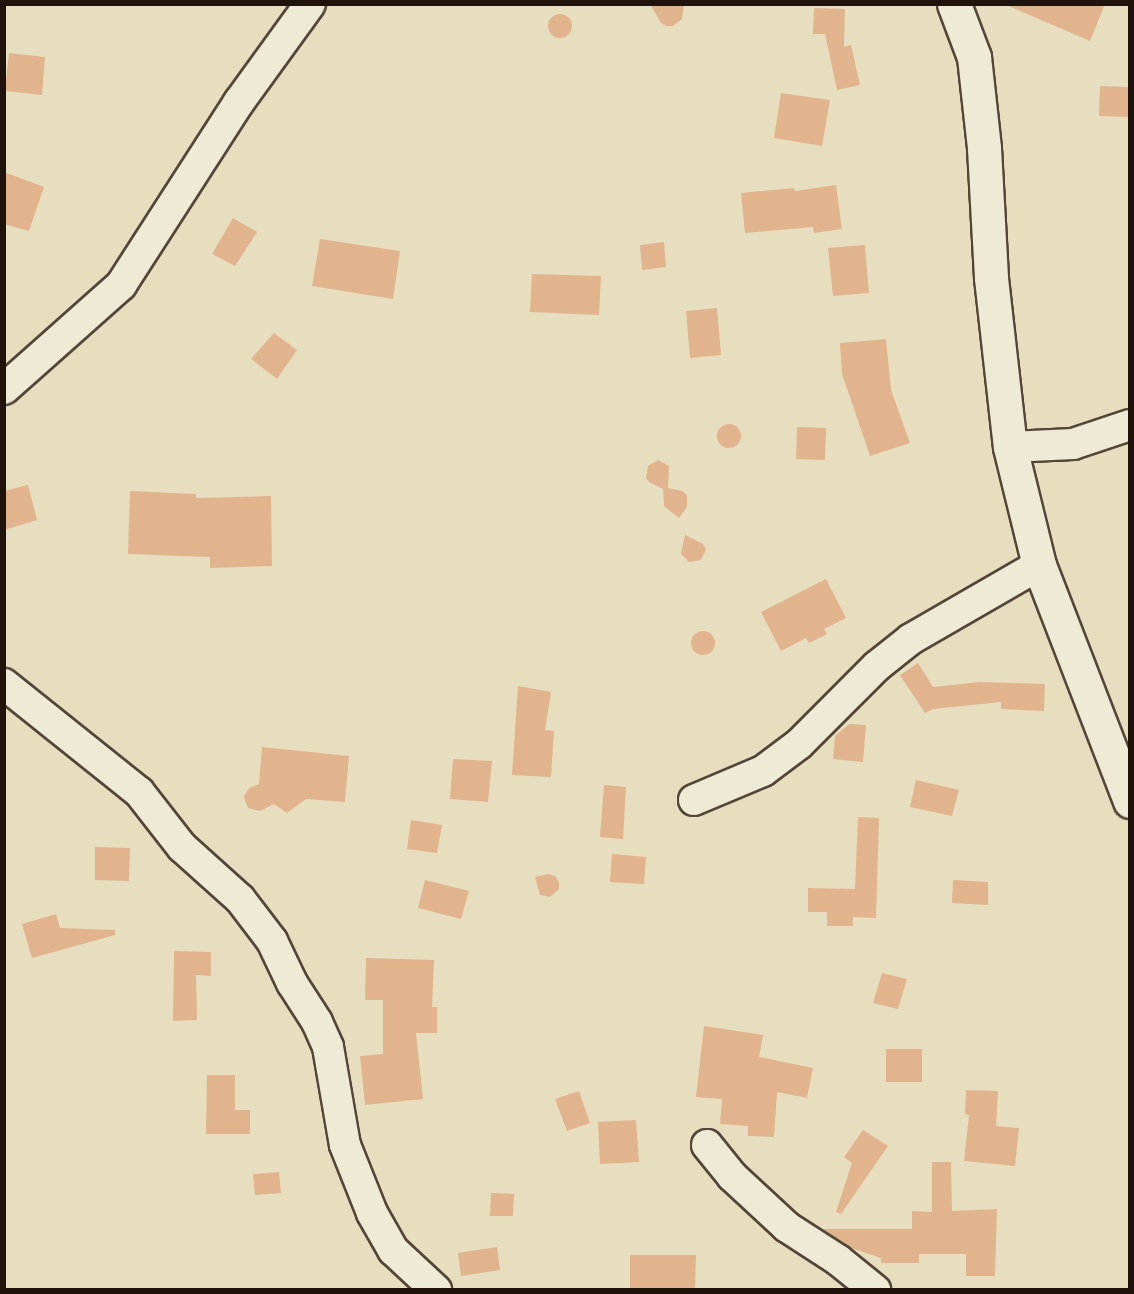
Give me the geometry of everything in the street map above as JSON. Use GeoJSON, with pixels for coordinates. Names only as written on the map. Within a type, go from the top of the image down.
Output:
{"type":"FeatureCollection","features":[{"type":"Feature","properties":{"kind":"street"},"geometry":{"type":"LineString","coordinates":[[4,389],[121,285],[239,102],[310,4]]}},
{"type":"Feature","properties":{"kind":"street"},"geometry":{"type":"LineString","coordinates":[[954,4],[974,57],[984,148],[991,278],[1010,447],[1039,565],[1130,801]]}},
{"type":"Feature","properties":{"kind":"street"},"geometry":{"type":"LineString","coordinates":[[1010,447],[1073,444],[1130,425]]}},
{"type":"Feature","properties":{"kind":"street"},"geometry":{"type":"LineString","coordinates":[[694,800],[763,771],[799,744],[877,666],[911,639],[1039,565]]}},
{"type":"Feature","properties":{"kind":"street"},"geometry":{"type":"LineString","coordinates":[[4,684],[139,792],[182,847],[240,899],[272,941],[292,983],[328,1047],[345,1145],[372,1213],[393,1250],[436,1290]]}},
{"type":"Feature","properties":{"kind":"street"},"geometry":{"type":"LineString","coordinates":[[707,1145],[732,1176],[787,1227],[838,1260],[875,1290]]}},
{"type":"Feature","properties":{"kind":"building"},"geometry":{"type":"Polygon","coordinates":[[[650,4],[684,4],[682,19],[673,26],[666,26],[661,23],[650,4]]]}},
{"type":"Feature","properties":{"kind":"building"},"geometry":{"type":"Polygon","coordinates":[[[1004,4],[1105,4],[1090,41],[1004,4]]]}},
{"type":"Feature","properties":{"kind":"building"},"geometry":{"type":"Polygon","coordinates":[[[814,8],[845,9],[844,47],[851,45],[860,85],[837,90],[825,34],[813,34],[814,8]]]}},
{"type":"Feature","properties":{"kind":"building"},"geometry":{"type":"Polygon","coordinates":[[[560,14],[569,17],[572,26],[569,35],[560,38],[551,35],[548,26],[551,17],[560,14]]]}},
{"type":"Feature","properties":{"kind":"building"},"geometry":{"type":"Polygon","coordinates":[[[9,53],[45,57],[42,95],[5,91],[9,53]]]}},
{"type":"Feature","properties":{"kind":"building"},"geometry":{"type":"Polygon","coordinates":[[[1100,86],[1130,87],[1130,117],[1099,116],[1100,86]]]}},
{"type":"Feature","properties":{"kind":"building"},"geometry":{"type":"Polygon","coordinates":[[[781,93],[830,100],[822,146],[774,138],[781,93]]]}},
{"type":"Feature","properties":{"kind":"building"},"geometry":{"type":"Polygon","coordinates":[[[4,172],[44,187],[29,231],[4,224],[4,172]]]}},
{"type":"Feature","properties":{"kind":"building"},"geometry":{"type":"Polygon","coordinates":[[[836,185],[842,229],[814,233],[813,227],[745,233],[741,193],[794,188],[795,191],[836,185]]]}},
{"type":"Feature","properties":{"kind":"building"},"geometry":{"type":"Polygon","coordinates":[[[233,218],[257,232],[235,266],[212,254],[233,218]]]}},
{"type":"Feature","properties":{"kind":"building"},"geometry":{"type":"Polygon","coordinates":[[[320,239],[400,251],[393,299],[312,286],[320,239]]]}},
{"type":"Feature","properties":{"kind":"building"},"geometry":{"type":"Polygon","coordinates":[[[664,242],[666,267],[642,270],[640,245],[664,242]]]}},
{"type":"Feature","properties":{"kind":"building"},"geometry":{"type":"Polygon","coordinates":[[[865,245],[869,293],[833,296],[828,248],[865,245]]]}},
{"type":"Feature","properties":{"kind":"building"},"geometry":{"type":"Polygon","coordinates":[[[532,274],[601,276],[599,315],[530,312],[532,274]]]}},
{"type":"Feature","properties":{"kind":"building"},"geometry":{"type":"Polygon","coordinates":[[[717,308],[721,355],[690,358],[686,311],[717,308]]]}},
{"type":"Feature","properties":{"kind":"building"},"geometry":{"type":"Polygon","coordinates":[[[274,333],[297,350],[277,379],[251,359],[274,333]]]}},
{"type":"Feature","properties":{"kind":"building"},"geometry":{"type":"Polygon","coordinates":[[[886,339],[891,390],[910,443],[870,456],[842,374],[840,343],[886,339]]]}},
{"type":"Feature","properties":{"kind":"building"},"geometry":{"type":"Polygon","coordinates":[[[729,424],[738,427],[741,436],[738,445],[729,448],[720,445],[717,436],[720,427],[729,424]]]}},
{"type":"Feature","properties":{"kind":"building"},"geometry":{"type":"Polygon","coordinates":[[[797,427],[826,428],[825,460],[796,459],[797,427]]]}},
{"type":"Feature","properties":{"kind":"building"},"geometry":{"type":"Polygon","coordinates":[[[658,460],[669,466],[668,488],[682,491],[687,495],[687,507],[679,518],[664,506],[663,489],[646,478],[648,466],[658,460]]]}},
{"type":"Feature","properties":{"kind":"building"},"geometry":{"type":"Polygon","coordinates":[[[28,485],[37,520],[4,530],[4,491],[28,485]]]}},
{"type":"Feature","properties":{"kind":"building"},"geometry":{"type":"Polygon","coordinates":[[[130,491],[196,494],[196,498],[271,496],[272,566],[210,568],[210,557],[128,554],[130,491]]]}},
{"type":"Feature","properties":{"kind":"building"},"geometry":{"type":"Polygon","coordinates":[[[685,535],[703,544],[706,549],[701,560],[689,562],[681,554],[685,535]]]}},
{"type":"Feature","properties":{"kind":"building"},"geometry":{"type":"Polygon","coordinates":[[[826,579],[846,618],[824,629],[827,634],[809,643],[806,638],[781,651],[761,612],[826,579]]]}},
{"type":"Feature","properties":{"kind":"building"},"geometry":{"type":"Polygon","coordinates":[[[703,631],[712,634],[715,643],[712,652],[703,655],[694,652],[691,643],[694,634],[703,631]]]}},
{"type":"Feature","properties":{"kind":"building"},"geometry":{"type":"Polygon","coordinates":[[[918,663],[933,687],[980,682],[1045,684],[1044,711],[1001,709],[1001,702],[933,709],[925,713],[900,675],[918,663]]]}},
{"type":"Feature","properties":{"kind":"building"},"geometry":{"type":"Polygon","coordinates":[[[518,686],[551,692],[545,730],[554,731],[551,777],[512,775],[518,686]]]}},
{"type":"Feature","properties":{"kind":"building"},"geometry":{"type":"Polygon","coordinates":[[[849,724],[866,725],[863,762],[833,759],[835,736],[849,724]]]}},
{"type":"Feature","properties":{"kind":"building"},"geometry":{"type":"Polygon","coordinates":[[[262,747],[349,756],[345,802],[306,799],[287,813],[274,804],[260,811],[248,808],[244,797],[249,788],[259,784],[262,747]]]}},
{"type":"Feature","properties":{"kind":"building"},"geometry":{"type":"Polygon","coordinates":[[[453,759],[492,761],[488,802],[450,799],[453,759]]]}},
{"type":"Feature","properties":{"kind":"building"},"geometry":{"type":"Polygon","coordinates":[[[916,780],[959,790],[952,816],[910,807],[916,780]]]}},
{"type":"Feature","properties":{"kind":"building"},"geometry":{"type":"Polygon","coordinates":[[[604,785],[626,787],[623,839],[600,837],[604,785]]]}},
{"type":"Feature","properties":{"kind":"building"},"geometry":{"type":"Polygon","coordinates":[[[858,817],[879,818],[876,918],[853,917],[853,926],[827,926],[827,912],[808,912],[808,888],[855,889],[858,817]]]}},
{"type":"Feature","properties":{"kind":"building"},"geometry":{"type":"Polygon","coordinates":[[[411,820],[442,825],[437,853],[407,849],[411,820]]]}},
{"type":"Feature","properties":{"kind":"building"},"geometry":{"type":"Polygon","coordinates":[[[95,847],[130,848],[129,881],[95,880],[95,847]]]}},
{"type":"Feature","properties":{"kind":"building"},"geometry":{"type":"Polygon","coordinates":[[[612,854],[646,857],[644,884],[610,882],[612,854]]]}},
{"type":"Feature","properties":{"kind":"building"},"geometry":{"type":"Polygon","coordinates":[[[548,874],[555,876],[559,882],[559,889],[550,897],[540,895],[535,877],[548,874]]]}},
{"type":"Feature","properties":{"kind":"building"},"geometry":{"type":"Polygon","coordinates":[[[425,880],[469,891],[461,919],[418,908],[425,880]]]}},
{"type":"Feature","properties":{"kind":"building"},"geometry":{"type":"Polygon","coordinates":[[[953,880],[988,882],[988,905],[952,903],[953,880]]]}},
{"type":"Feature","properties":{"kind":"building"},"geometry":{"type":"Polygon","coordinates":[[[56,914],[60,928],[115,930],[115,935],[32,958],[22,924],[56,914]]]}},
{"type":"Feature","properties":{"kind":"building"},"geometry":{"type":"Polygon","coordinates":[[[174,951],[211,952],[211,976],[196,975],[197,1020],[173,1021],[174,951]]]}},
{"type":"Feature","properties":{"kind":"building"},"geometry":{"type":"Polygon","coordinates":[[[366,958],[434,960],[432,1007],[437,1007],[437,1033],[416,1033],[423,1099],[365,1105],[360,1056],[383,1054],[383,1000],[365,1000],[366,958]]]}},
{"type":"Feature","properties":{"kind":"building"},"geometry":{"type":"Polygon","coordinates":[[[882,973],[907,979],[898,1009],[873,1003],[882,973]]]}},
{"type":"Feature","properties":{"kind":"building"},"geometry":{"type":"Polygon","coordinates":[[[704,1026],[763,1035],[759,1057],[813,1068],[807,1098],[777,1092],[774,1137],[748,1136],[748,1126],[720,1124],[722,1099],[696,1097],[704,1026]]]}},
{"type":"Feature","properties":{"kind":"building"},"geometry":{"type":"Polygon","coordinates":[[[886,1049],[922,1049],[922,1082],[886,1082],[886,1049]]]}},
{"type":"Feature","properties":{"kind":"building"},"geometry":{"type":"Polygon","coordinates":[[[207,1075],[235,1075],[235,1110],[250,1110],[250,1134],[206,1134],[207,1075]]]}},
{"type":"Feature","properties":{"kind":"building"},"geometry":{"type":"Polygon","coordinates":[[[966,1090],[998,1091],[996,1126],[1019,1128],[1015,1166],[964,1161],[969,1115],[965,1114],[966,1090]]]}},
{"type":"Feature","properties":{"kind":"building"},"geometry":{"type":"Polygon","coordinates":[[[579,1091],[590,1123],[567,1131],[555,1099],[579,1091]]]}},
{"type":"Feature","properties":{"kind":"building"},"geometry":{"type":"Polygon","coordinates":[[[636,1120],[639,1162],[600,1164],[598,1122],[636,1120]]]}},
{"type":"Feature","properties":{"kind":"building"},"geometry":{"type":"Polygon","coordinates":[[[863,1130],[888,1146],[841,1214],[836,1212],[852,1163],[844,1157],[863,1130]]]}},
{"type":"Feature","properties":{"kind":"building"},"geometry":{"type":"Polygon","coordinates":[[[932,1162],[951,1162],[952,1211],[997,1209],[995,1276],[966,1276],[966,1254],[919,1254],[919,1263],[881,1263],[881,1258],[851,1248],[822,1229],[912,1229],[912,1211],[932,1212],[932,1162]]]}},
{"type":"Feature","properties":{"kind":"building"},"geometry":{"type":"Polygon","coordinates":[[[279,1172],[281,1193],[255,1195],[253,1174],[279,1172]]]}},
{"type":"Feature","properties":{"kind":"building"},"geometry":{"type":"Polygon","coordinates":[[[491,1193],[514,1194],[513,1216],[490,1216],[491,1193]]]}},
{"type":"Feature","properties":{"kind":"building"},"geometry":{"type":"Polygon","coordinates":[[[497,1247],[500,1270],[461,1276],[458,1253],[497,1247]]]}},
{"type":"Feature","properties":{"kind":"building"},"geometry":{"type":"Polygon","coordinates":[[[630,1255],[696,1255],[695,1290],[630,1290],[630,1255]]]}}]}
